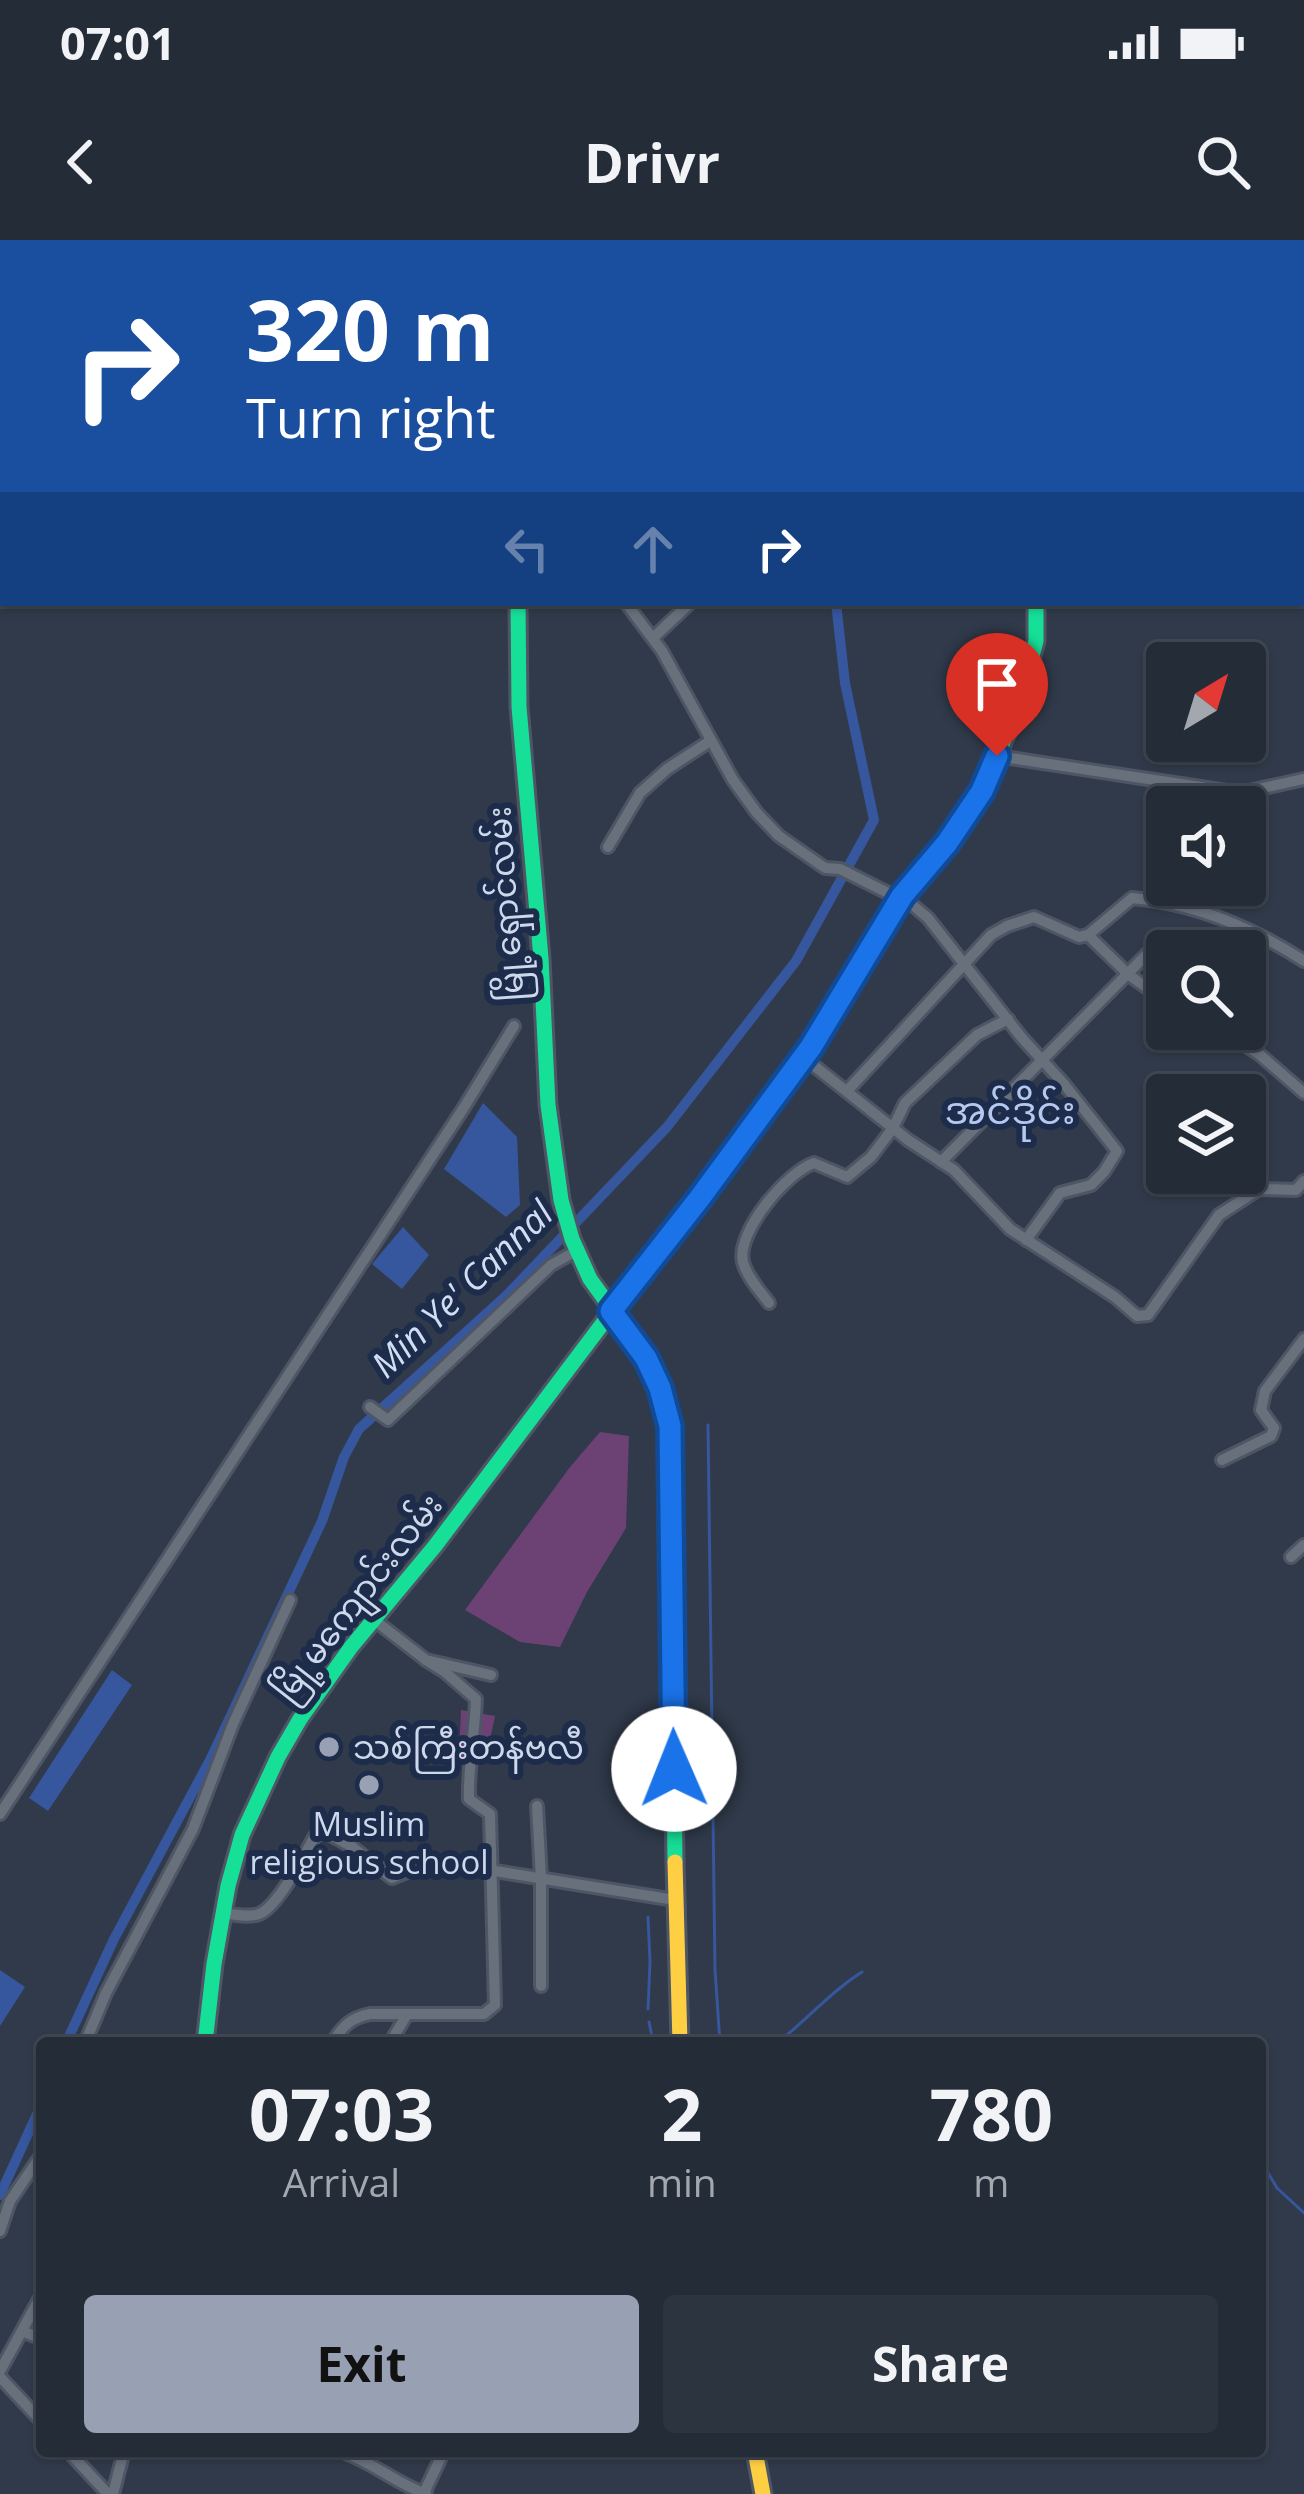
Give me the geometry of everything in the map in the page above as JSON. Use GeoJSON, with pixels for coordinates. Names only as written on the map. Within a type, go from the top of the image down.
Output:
{"type":"FeatureCollection","features":[{"type":"Feature","properties":{"kind":"street","name":"မြို့ရှောင်လမ်း"},"geometry":{"type":"LineString","coordinates":[[518,606],[519,707],[541,958],[548,1105],[560,1200],[575,1245]]}},
{"type":"Feature","properties":{"kind":"street"},"geometry":{"type":"LineString","coordinates":[[628,606],[653,638],[745,797],[779,836],[825,868],[840,869],[901,897],[928,918],[1117,1151],[1090,1185],[1060,1193],[1026,1240]]}},
{"type":"Feature","properties":{"kind":"street"},"geometry":{"type":"LineString","coordinates":[[653,638],[687,606]]}},
{"type":"Feature","properties":{"kind":"street","name":"မြို့မကျောင်းလမ်း"},"geometry":{"type":"LineString","coordinates":[[206,2037],[221,1913],[243,1834],[286,1742],[373,1619],[435,1546],[803,1057],[901,897],[947,843],[982,791],[1019,706],[1036,641],[1036,606]]}},
{"type":"Feature","properties":{"kind":"street"},"geometry":{"type":"LineString","coordinates":[[608,847],[640,793],[710,741]]}},
{"type":"Feature","properties":{"kind":"street"},"geometry":{"type":"LineString","coordinates":[[997,756],[1240,794],[1304,779]]}},
{"type":"Feature","properties":{"kind":"street"},"geometry":{"type":"LineString","coordinates":[[847,1091],[991,935],[1034,917],[1079,937],[1132,898],[1156,900],[1218,917],[1272,940],[1304,961]]}},
{"type":"Feature","properties":{"kind":"street"},"geometry":{"type":"LineString","coordinates":[[1088,934],[1146,987]]}},
{"type":"Feature","properties":{"kind":"street"},"geometry":{"type":"LineString","coordinates":[[941,1162],[1146,956]]}},
{"type":"Feature","properties":{"kind":"street"},"geometry":{"type":"LineString","coordinates":[[770,1303],[742,1258],[744,1239],[753,1223],[805,1166],[814,1163],[847,1177],[871,1156],[905,1102],[977,1036],[1008,1019]]}},
{"type":"Feature","properties":{"kind":"street"},"geometry":{"type":"LineString","coordinates":[[0,1814],[514,1026]]}},
{"type":"Feature","properties":{"kind":"street"},"geometry":{"type":"LineString","coordinates":[[1253,1050],[1304,1093]]}},
{"type":"Feature","properties":{"kind":"street"},"geometry":{"type":"LineString","coordinates":[[803,1057],[954,1171],[1010,1229],[1137,1316],[1148,1316],[1219,1215],[1259,1189],[1296,1190],[1304,1181]]}},
{"type":"Feature","properties":{"kind":"street"},"geometry":{"type":"LineString","coordinates":[[370,1406],[388,1420],[575,1245],[590,1279],[646,1358],[670,1426],[680,2037]]}},
{"type":"Feature","properties":{"kind":"street"},"geometry":{"type":"LineString","coordinates":[[1222,1460],[1271,1436],[1274,1428],[1261,1410],[1265,1391],[1304,1339]]}},
{"type":"Feature","properties":{"kind":"street"},"geometry":{"type":"LineString","coordinates":[[1291,1557],[1304,1545]]}},
{"type":"Feature","properties":{"kind":"street"},"geometry":{"type":"LineString","coordinates":[[88,2037],[193,1829],[233,1724],[290,1600]]}},
{"type":"Feature","properties":{"kind":"street"},"geometry":{"type":"LineString","coordinates":[[336,2037],[344,2024],[370,2014],[484,2014],[495,2006],[490,1814],[469,1799],[476,1699],[373,1619]]}},
{"type":"Feature","properties":{"kind":"street"},"geometry":{"type":"LineString","coordinates":[[426,1660],[491,1675]]}},
{"type":"Feature","properties":{"kind":"street"},"geometry":{"type":"LineString","coordinates":[[537,1806],[541,1986]]}},
{"type":"Feature","properties":{"kind":"street"},"geometry":{"type":"LineString","coordinates":[[221,1913],[263,1913],[315,1836],[325,1832],[392,1878],[433,1861],[675,1900]]}},
{"type":"Feature","properties":{"kind":"street"},"geometry":{"type":"LineString","coordinates":[[393,2037],[406,2015]]}},
{"type":"Feature","properties":{"kind":"street"},"geometry":{"type":"LineString","coordinates":[[0,2231],[10,2201],[36,2163]]}},
{"type":"Feature","properties":{"kind":"street"},"geometry":{"type":"LineString","coordinates":[[36,2305],[0,2374],[36,2415]]}},
{"type":"Feature","properties":{"kind":"street"},"geometry":{"type":"LineString","coordinates":[[22,2331],[36,2337]]}},
{"type":"Feature","properties":{"kind":"street"},"geometry":{"type":"LineString","coordinates":[[74,2457],[111,2494],[122,2457]]}},
{"type":"Feature","properties":{"kind":"street"},"geometry":{"type":"LineString","coordinates":[[357,2457],[425,2494],[441,2457]]}},
{"type":"Feature","properties":{"kind":"street"},"geometry":{"type":"LineString","coordinates":[[756,2457],[763,2494]]}},
{"type":"Feature","properties":{"kind":"shaded area"},"geometry":{"type":"Polygon","coordinates":[[[600,1432],[629,1436],[626,1528],[560,1647],[520,1642],[465,1610],[600,1432]]]}},
{"type":"Feature","properties":{"kind":"shaded area"},"geometry":{"type":"Polygon","coordinates":[[[461,1710],[495,1716],[488,1749],[459,1760],[461,1710]]]}},
{"type":"Feature","properties":{"kind":"water"},"geometry":{"type":"Polygon","coordinates":[[[483,1103],[517,1137],[520,1205],[506,1217],[444,1169],[483,1103]]]}},
{"type":"Feature","properties":{"kind":"water"},"geometry":{"type":"Polygon","coordinates":[[[403,1227],[429,1255],[402,1289],[372,1264],[403,1227]]]}},
{"type":"Feature","properties":{"kind":"water"},"geometry":{"type":"Polygon","coordinates":[[[112,1670],[132,1685],[48,1811],[29,1798],[112,1670]]]}},
{"type":"Feature","properties":{"kind":"water"},"geometry":{"type":"Polygon","coordinates":[[[0,1970],[25,1987],[0,2026],[0,1970]]]}},
{"type":"Feature","properties":{"kind":"waterway","name":"Min Ye' Cannal"},"geometry":{"type":"LineString","coordinates":[[69,2037],[114,1939],[210,1760],[322,1521],[359,1429],[506,1296],[667,1127],[796,961],[874,820],[845,683],[836,606]]}},
{"type":"Feature","properties":{"kind":"waterway"},"geometry":{"type":"LineString","coordinates":[[708,1425],[720,2037]]}},
{"type":"Feature","properties":{"kind":"waterway"},"geometry":{"type":"LineString","coordinates":[[648,1917],[648,2009]]}},
{"type":"Feature","properties":{"kind":"waterway"},"geometry":{"type":"LineString","coordinates":[[784,2037],[862,1972]]}},
{"type":"Feature","properties":{"kind":"waterway"},"geometry":{"type":"LineString","coordinates":[[649,2022],[652,2037]]}},
{"type":"Feature","properties":{"kind":"waterway","name":"Min Ye' Cannal"},"geometry":{"type":"LineString","coordinates":[[0,2195],[36,2116]]}},
{"type":"Feature","properties":{"kind":"waterway"},"geometry":{"type":"LineString","coordinates":[[1266,2170],[1304,2213]]}},
{"type":"Feature","properties":{"kind":"traffic: fast"},"geometry":{"type":"LineString","coordinates":[[518,606],[519,707],[541,958],[548,1105],[561,1200],[590,1279],[646,1357],[670,1426],[675,1862]]}},
{"type":"Feature","properties":{"kind":"traffic: fast"},"geometry":{"type":"LineString","coordinates":[[206,2037],[228,1886],[242,1835],[300,1719],[811,1047],[902,896],[947,843],[982,791],[1019,705],[1036,641],[1036,606]]}},
{"type":"Feature","properties":{"kind":"traffic: slow"},"geometry":{"type":"LineString","coordinates":[[675,1862],[680,2037]]}},
{"type":"Feature","properties":{"kind":"traffic: slow"},"geometry":{"type":"LineString","coordinates":[[756,2457],[763,2494]]}},
{"type":"Feature","properties":{"kind":"place","name":"သစ်ကြီးတန်ဗလီ"},"geometry":{"type":"Point","coordinates":[329,1747]}},
{"type":"Feature","properties":{"kind":"place","name":"Muslim religious school"},"geometry":{"type":"Point","coordinates":[369,1785]}},
{"type":"Feature","properties":{"kind":"district","name":"အင်ဒိုင်း"},"geometry":{"type":"Point","coordinates":[1010,1110]}},
{"type":"Feature","properties":{"kind":"route"},"geometry":{"type":"LineString","coordinates":[[674,1769],[670,1426],[646,1358],[611,1311],[811,1047],[902,896],[947,843],[982,791],[997,756]]}}]}
